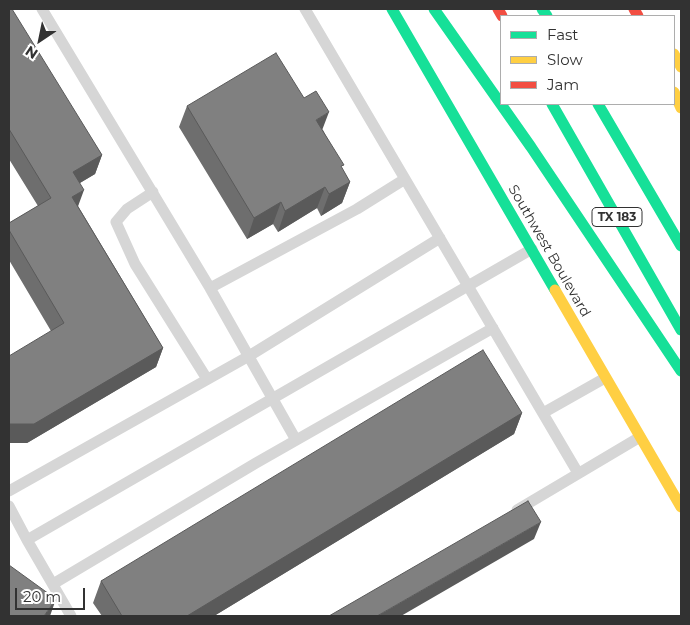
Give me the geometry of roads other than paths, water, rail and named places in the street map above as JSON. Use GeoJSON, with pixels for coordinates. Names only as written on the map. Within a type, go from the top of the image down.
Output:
{"type":"FeatureCollection","features":[{"type":"Feature","properties":{"kind":"main road","name":"Southwest Boulevard"},"geometry":{"type":"LineString","coordinates":[[392,9],[681,507]]}},
{"type":"Feature","properties":{"kind":"main road"},"geometry":{"type":"LineString","coordinates":[[434,9],[500,103]]}},
{"type":"Feature","properties":{"kind":"main road"},"geometry":{"type":"LineString","coordinates":[[675,94],[681,108]]}},
{"type":"Feature","properties":{"kind":"main road"},"geometry":{"type":"LineString","coordinates":[[501,105],[681,371]]}},
{"type":"Feature","properties":{"kind":"main road","name":"TX 183"},"geometry":{"type":"LineString","coordinates":[[553,105],[681,330]]}},
{"type":"Feature","properties":{"kind":"main road","name":"TX 183"},"geometry":{"type":"LineString","coordinates":[[599,105],[681,246]]}},
{"type":"Feature","properties":{"kind":"lane"},"geometry":{"type":"LineString","coordinates":[[42,9],[210,288],[296,440]]}},
{"type":"Feature","properties":{"kind":"lane"},"geometry":{"type":"LineString","coordinates":[[305,9],[578,474]]}},
{"type":"Feature","properties":{"kind":"lane"},"geometry":{"type":"LineString","coordinates":[[210,288],[357,209],[405,179]]}},
{"type":"Feature","properties":{"kind":"lane"},"geometry":{"type":"LineString","coordinates":[[153,192],[127,209],[116,222],[135,264],[207,379]]}},
{"type":"Feature","properties":{"kind":"lane"},"geometry":{"type":"LineString","coordinates":[[9,491],[249,356],[440,238]]}},
{"type":"Feature","properties":{"kind":"lane"},"geometry":{"type":"LineString","coordinates":[[27,540],[532,249]]}},
{"type":"Feature","properties":{"kind":"lane"},"geometry":{"type":"LineString","coordinates":[[53,584],[296,440],[493,328]]}},
{"type":"Feature","properties":{"kind":"lane"},"geometry":{"type":"LineString","coordinates":[[543,413],[605,378]]}},
{"type":"Feature","properties":{"kind":"lane"},"geometry":{"type":"LineString","coordinates":[[510,514],[640,437]]}},
{"type":"Feature","properties":{"kind":"lane"},"geometry":{"type":"LineString","coordinates":[[9,506],[71,616]]}}]}
